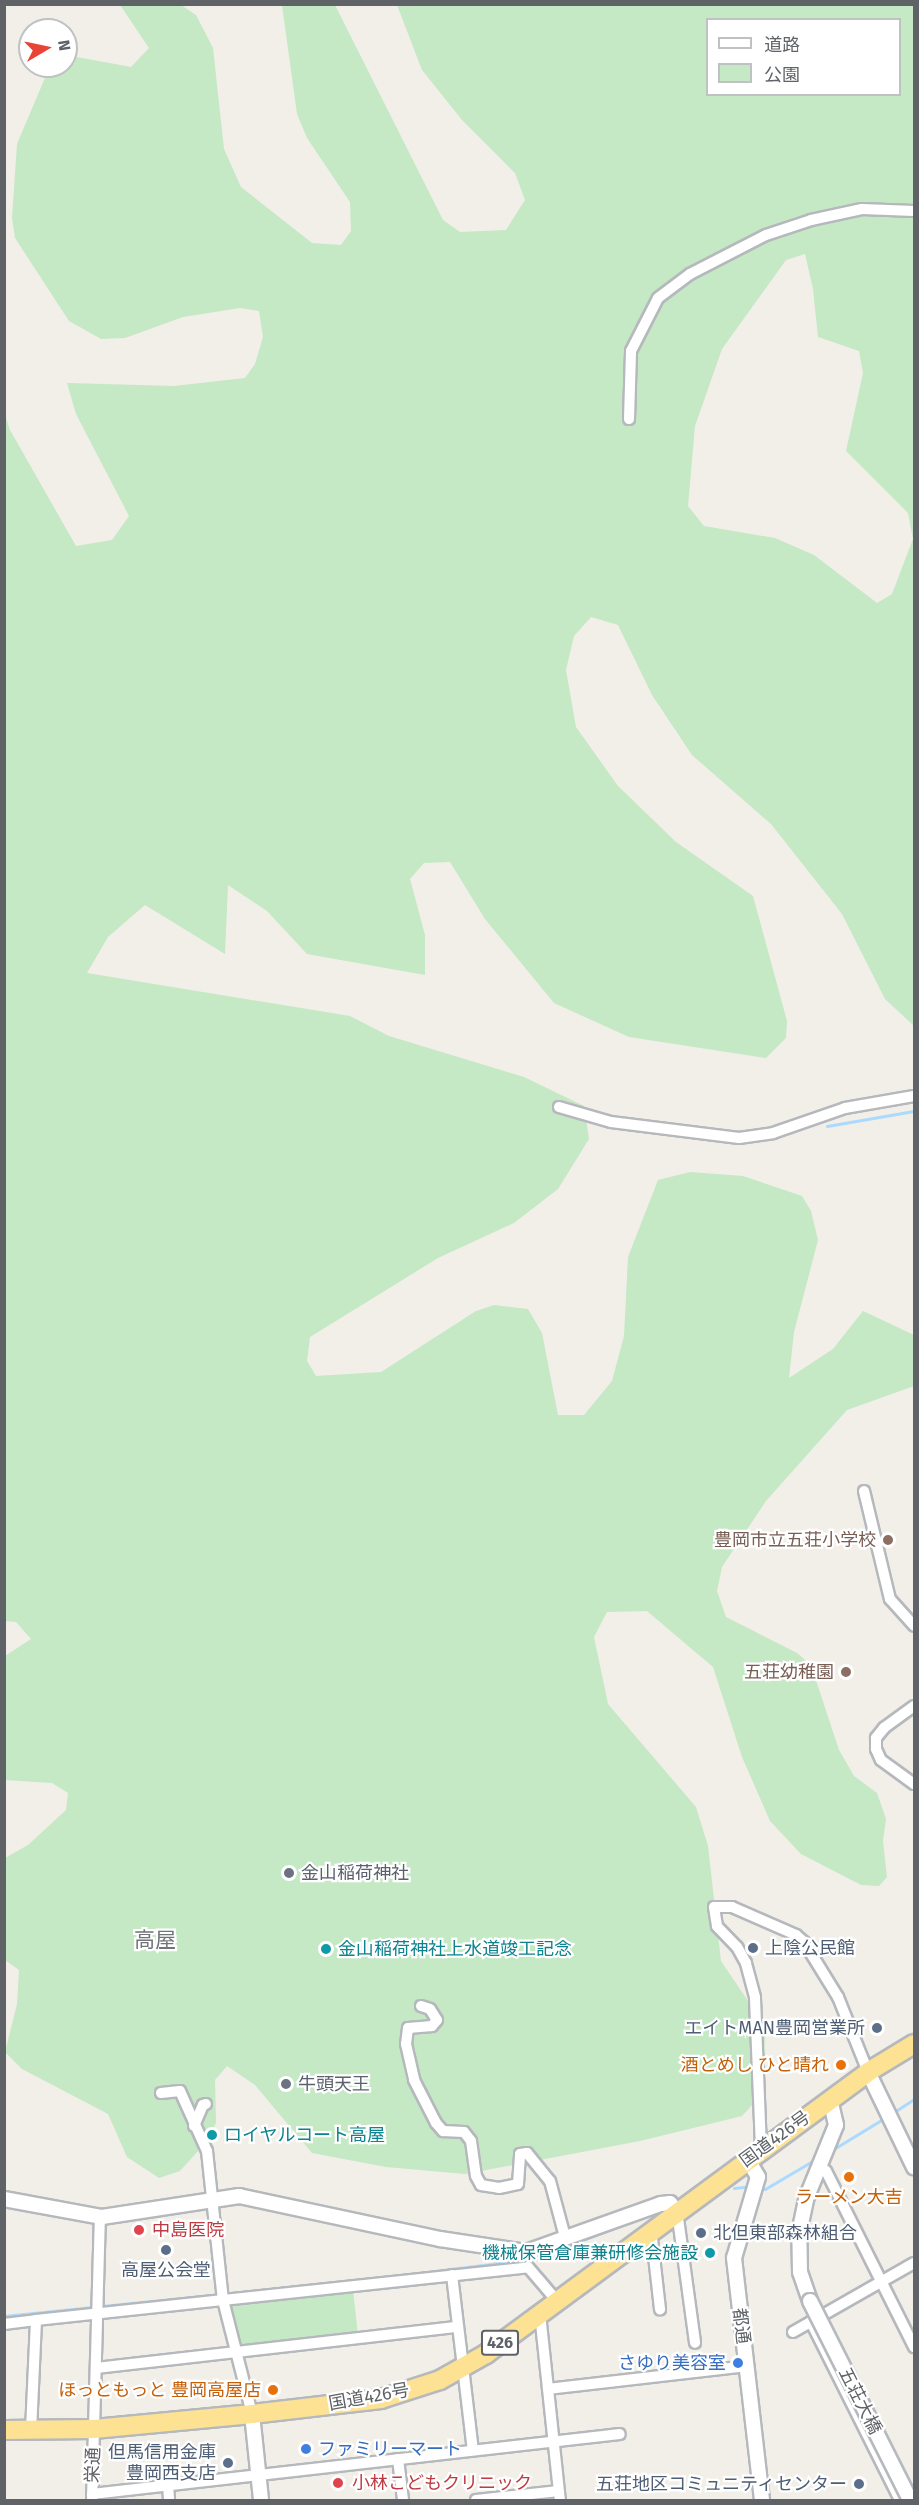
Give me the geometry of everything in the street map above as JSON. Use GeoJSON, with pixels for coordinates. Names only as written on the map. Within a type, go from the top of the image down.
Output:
{"type":"FeatureCollection","features":[{"type":"Feature","properties":{"kind":"highway","name":"国道426号"},"geometry":{"type":"LineString","coordinates":[[4,2430],[94,2428],[252,2414],[396,2395],[463,2368],[754,2153],[868,2072],[915,2044]]}},
{"type":"Feature","properties":{"kind":"street"},"geometry":{"type":"LineString","coordinates":[[629,419],[631,351],[658,298],[690,274],[766,235],[811,220],[862,209],[915,211]]}},
{"type":"Feature","properties":{"kind":"street"},"geometry":{"type":"LineString","coordinates":[[559,1107],[611,1122],[739,1138],[773,1133],[845,1108],[915,1096]]}},
{"type":"Feature","properties":{"kind":"street"},"geometry":{"type":"LineString","coordinates":[[864,1491],[890,1599],[915,1626]]}},
{"type":"Feature","properties":{"kind":"street"},"geometry":{"type":"LineString","coordinates":[[915,1706],[884,1728],[876,1738],[876,1749],[881,1760],[915,1784]]}},
{"type":"Feature","properties":{"kind":"street"},"geometry":{"type":"LineString","coordinates":[[754,2153],[755,1997],[746,1963],[737,1947],[717,1926],[714,1907],[732,1906],[796,1935],[804,1942],[838,1997],[868,2072],[915,2167]]}},
{"type":"Feature","properties":{"kind":"street"},"geometry":{"type":"LineString","coordinates":[[419,2007],[434,2011],[436,2024],[408,2028],[406,2044],[414,2080],[436,2123],[443,2131],[464,2132],[471,2141],[476,2176],[481,2185],[499,2188],[518,2184],[520,2154],[527,2153],[550,2181],[565,2237]]}},
{"type":"Feature","properties":{"kind":"street"},"geometry":{"type":"LineString","coordinates":[[161,2093],[180,2091],[207,2151],[223,2299],[252,2414],[261,2500]]}},
{"type":"Feature","properties":{"kind":"street","name":"五荘大橋"},"geometry":{"type":"LineString","coordinates":[[830,2100],[837,2120],[804,2205],[799,2233],[800,2272],[810,2301],[910,2500]]}},
{"type":"Feature","properties":{"kind":"street"},"geometry":{"type":"LineString","coordinates":[[194,2126],[202,2105],[206,2104]]}},
{"type":"Feature","properties":{"kind":"street","name":"都通"},"geometry":{"type":"LineString","coordinates":[[754,2153],[758,2174],[756,2186],[734,2252],[762,2500]]}},
{"type":"Feature","properties":{"kind":"street"},"geometry":{"type":"LineString","coordinates":[[820,2165],[826,2171],[915,2347]]}},
{"type":"Feature","properties":{"kind":"street"},"geometry":{"type":"LineString","coordinates":[[4,2199],[100,2217],[239,2196],[267,2200],[440,2239],[526,2252],[664,2203],[673,2204],[677,2211],[695,2343]]}},
{"type":"Feature","properties":{"kind":"street","name":"栄通"},"geometry":{"type":"LineString","coordinates":[[92,2497],[100,2217]]}},
{"type":"Feature","properties":{"kind":"street"},"geometry":{"type":"LineString","coordinates":[[651,2230],[660,2309]]}},
{"type":"Feature","properties":{"kind":"street"},"geometry":{"type":"LineString","coordinates":[[793,2332],[915,2263]]}},
{"type":"Feature","properties":{"kind":"street"},"geometry":{"type":"LineString","coordinates":[[4,2324],[97,2312],[528,2267],[556,2301]]}},
{"type":"Feature","properties":{"kind":"street"},"geometry":{"type":"LineString","coordinates":[[452,2275],[472,2450]]}},
{"type":"Feature","properties":{"kind":"street"},"geometry":{"type":"LineString","coordinates":[[476,2500],[560,2496],[540,2313]]}},
{"type":"Feature","properties":{"kind":"street"},"geometry":{"type":"LineString","coordinates":[[31,2431],[36,2320]]}},
{"type":"Feature","properties":{"kind":"street"},"geometry":{"type":"LineString","coordinates":[[811,2322],[900,2500],[915,2492]]}},
{"type":"Feature","properties":{"kind":"street"},"geometry":{"type":"LineString","coordinates":[[96,2368],[458,2327]]}},
{"type":"Feature","properties":{"kind":"street"},"geometry":{"type":"LineString","coordinates":[[548,2389],[747,2366]]}},
{"type":"Feature","properties":{"kind":"street"},"geometry":{"type":"LineString","coordinates":[[92,2497],[168,2485],[620,2434]]}},
{"type":"Feature","properties":{"kind":"street"},"geometry":{"type":"LineString","coordinates":[[398,2459],[403,2500]]}},
{"type":"Feature","properties":{"kind":"street"},"geometry":{"type":"LineString","coordinates":[[168,2485],[170,2500]]}},
{"type":"Feature","properties":{"kind":"green space"},"geometry":{"type":"Polygon","coordinates":[[[120,5],[181,5],[196,15],[213,48],[224,149],[241,187],[312,243],[341,245],[351,231],[350,202],[307,138],[297,114],[282,5],[335,5],[443,220],[460,232],[506,230],[525,200],[515,173],[462,120],[422,70],[397,5],[914,5],[914,1026],[885,999],[842,914],[771,824],[692,755],[652,695],[618,625],[591,617],[574,636],[566,670],[576,727],[618,786],[676,842],[753,896],[787,1021],[786,1038],[766,1058],[629,1037],[554,1003],[485,919],[450,862],[424,863],[410,879],[425,935],[425,975],[307,954],[267,911],[228,885],[225,954],[145,905],[108,937],[87,973],[350,1016],[389,1036],[524,1077],[584,1106],[589,1139],[558,1189],[514,1223],[438,1258],[310,1337],[307,1361],[316,1376],[381,1372],[476,1311],[494,1305],[528,1309],[542,1333],[558,1415],[584,1415],[612,1381],[624,1336],[628,1257],[658,1180],[690,1172],[743,1176],[802,1196],[811,1211],[818,1240],[794,1332],[789,1378],[833,1349],[863,1311],[914,1335],[914,1386],[847,1410],[766,1501],[722,1567],[717,1591],[726,1617],[797,1653],[811,1665],[839,1750],[854,1776],[877,1793],[886,1819],[883,1841],[887,1877],[879,1886],[861,1885],[801,1854],[770,1821],[742,1757],[713,1667],[647,1611],[607,1612],[594,1637],[608,1704],[696,1807],[708,1846],[721,1961],[765,2026],[764,2092],[742,2116],[640,2141],[465,2174],[386,2167],[312,2153],[255,2085],[227,2066],[215,2080],[216,2123],[207,2141],[180,2171],[159,2178],[127,2157],[108,2114],[22,2069],[5,2052],[17,2004],[19,1970],[5,1960],[5,1858],[28,1845],[66,1810],[68,1793],[52,1783],[4,1780],[5,1656],[31,1639],[16,1622],[4,1621],[4,412],[10,430],[76,546],[112,540],[129,516],[76,414],[67,383],[174,386],[245,378],[255,364],[263,337],[259,311],[240,308],[183,317],[125,338],[101,339],[69,321],[15,238],[12,218],[17,144],[45,78],[78,78],[78,57],[131,67],[149,48],[120,5]],[[805,254],[786,260],[722,349],[695,426],[688,506],[704,526],[775,538],[814,555],[877,603],[892,594],[913,539],[908,513],[846,451],[863,373],[859,351],[818,337],[813,289],[805,254]]]}},
{"type":"Feature","properties":{"kind":"green space"},"geometry":{"type":"Polygon","coordinates":[[[353,2290],[358,2335],[243,2348],[238,2345],[227,2307],[231,2302],[353,2290]]]}},
{"type":"Feature","properties":{"kind":"waterway"},"geometry":{"type":"LineString","coordinates":[[827,1126],[914,1111]]}},
{"type":"Feature","properties":{"kind":"waterway"},"geometry":{"type":"LineString","coordinates":[[891,2114],[914,2099]]}},
{"type":"Feature","properties":{"kind":"waterway"},"geometry":{"type":"LineString","coordinates":[[832,2150],[886,2117]]}},
{"type":"Feature","properties":{"kind":"waterway"},"geometry":{"type":"LineString","coordinates":[[759,2187],[765,2189],[816,2159]]}},
{"type":"Feature","properties":{"kind":"waterway"},"geometry":{"type":"LineString","coordinates":[[734,2188],[752,2186]]}},
{"type":"Feature","properties":{"kind":"waterway"},"geometry":{"type":"LineString","coordinates":[[370,2279],[534,2259],[629,2222]]}},
{"type":"Feature","properties":{"kind":"waterway"},"geometry":{"type":"LineString","coordinates":[[4,2316],[331,2283]]}},
{"type":"Feature","properties":{"kind":"place","name":"豊岡市立五荘小学校"},"geometry":{"type":"Point","coordinates":[888,1540]}},
{"type":"Feature","properties":{"kind":"place","name":"五荘幼稚園"},"geometry":{"type":"Point","coordinates":[846,1672]}},
{"type":"Feature","properties":{"kind":"place","name":"金山稲荷神社"},"geometry":{"type":"Point","coordinates":[289,1873]}},
{"type":"Feature","properties":{"kind":"place","name":"上陰公民館"},"geometry":{"type":"Point","coordinates":[753,1948]}},
{"type":"Feature","properties":{"kind":"place","name":"金山稲荷神社上水道竣工記念"},"geometry":{"type":"Point","coordinates":[326,1949]}},
{"type":"Feature","properties":{"kind":"place","name":"エイトMAN豊岡営業所"},"geometry":{"type":"Point","coordinates":[877,2028]}},
{"type":"Feature","properties":{"kind":"place","name":"酒とめし ひと晴れ"},"geometry":{"type":"Point","coordinates":[841,2065]}},
{"type":"Feature","properties":{"kind":"place","name":"牛頭天王"},"geometry":{"type":"Point","coordinates":[286,2084]}},
{"type":"Feature","properties":{"kind":"place","name":"ロイヤルコート高屋"},"geometry":{"type":"Point","coordinates":[212,2135]}},
{"type":"Feature","properties":{"kind":"place","name":"ラーメン大吉"},"geometry":{"type":"Point","coordinates":[849,2177]}},
{"type":"Feature","properties":{"kind":"place","name":"中島医院"},"geometry":{"type":"Point","coordinates":[139,2230]}},
{"type":"Feature","properties":{"kind":"place","name":"北但東部森林組合"},"geometry":{"type":"Point","coordinates":[701,2233]}},
{"type":"Feature","properties":{"kind":"place","name":"高屋公会堂"},"geometry":{"type":"Point","coordinates":[166,2250]}},
{"type":"Feature","properties":{"kind":"place","name":"機械保管倉庫兼研修会施設"},"geometry":{"type":"Point","coordinates":[710,2253]}},
{"type":"Feature","properties":{"kind":"place","name":"さゆり美容室"},"geometry":{"type":"Point","coordinates":[738,2363]}},
{"type":"Feature","properties":{"kind":"place","name":"ほっともっと 豊岡高屋店"},"geometry":{"type":"Point","coordinates":[273,2390]}},
{"type":"Feature","properties":{"kind":"place","name":"ファミリーマート"},"geometry":{"type":"Point","coordinates":[306,2449]}},
{"type":"Feature","properties":{"kind":"place","name":"但馬信用金庫 豊岡西支店"},"geometry":{"type":"Point","coordinates":[228,2463]}},
{"type":"Feature","properties":{"kind":"place","name":"小林こどもクリニック"},"geometry":{"type":"Point","coordinates":[338,2483]}},
{"type":"Feature","properties":{"kind":"place","name":"五荘地区コミュニティセンター"},"geometry":{"type":"Point","coordinates":[859,2484]}},
{"type":"Feature","properties":{"kind":"district","name":"高屋"},"geometry":{"type":"Point","coordinates":[155,1940]}}]}
